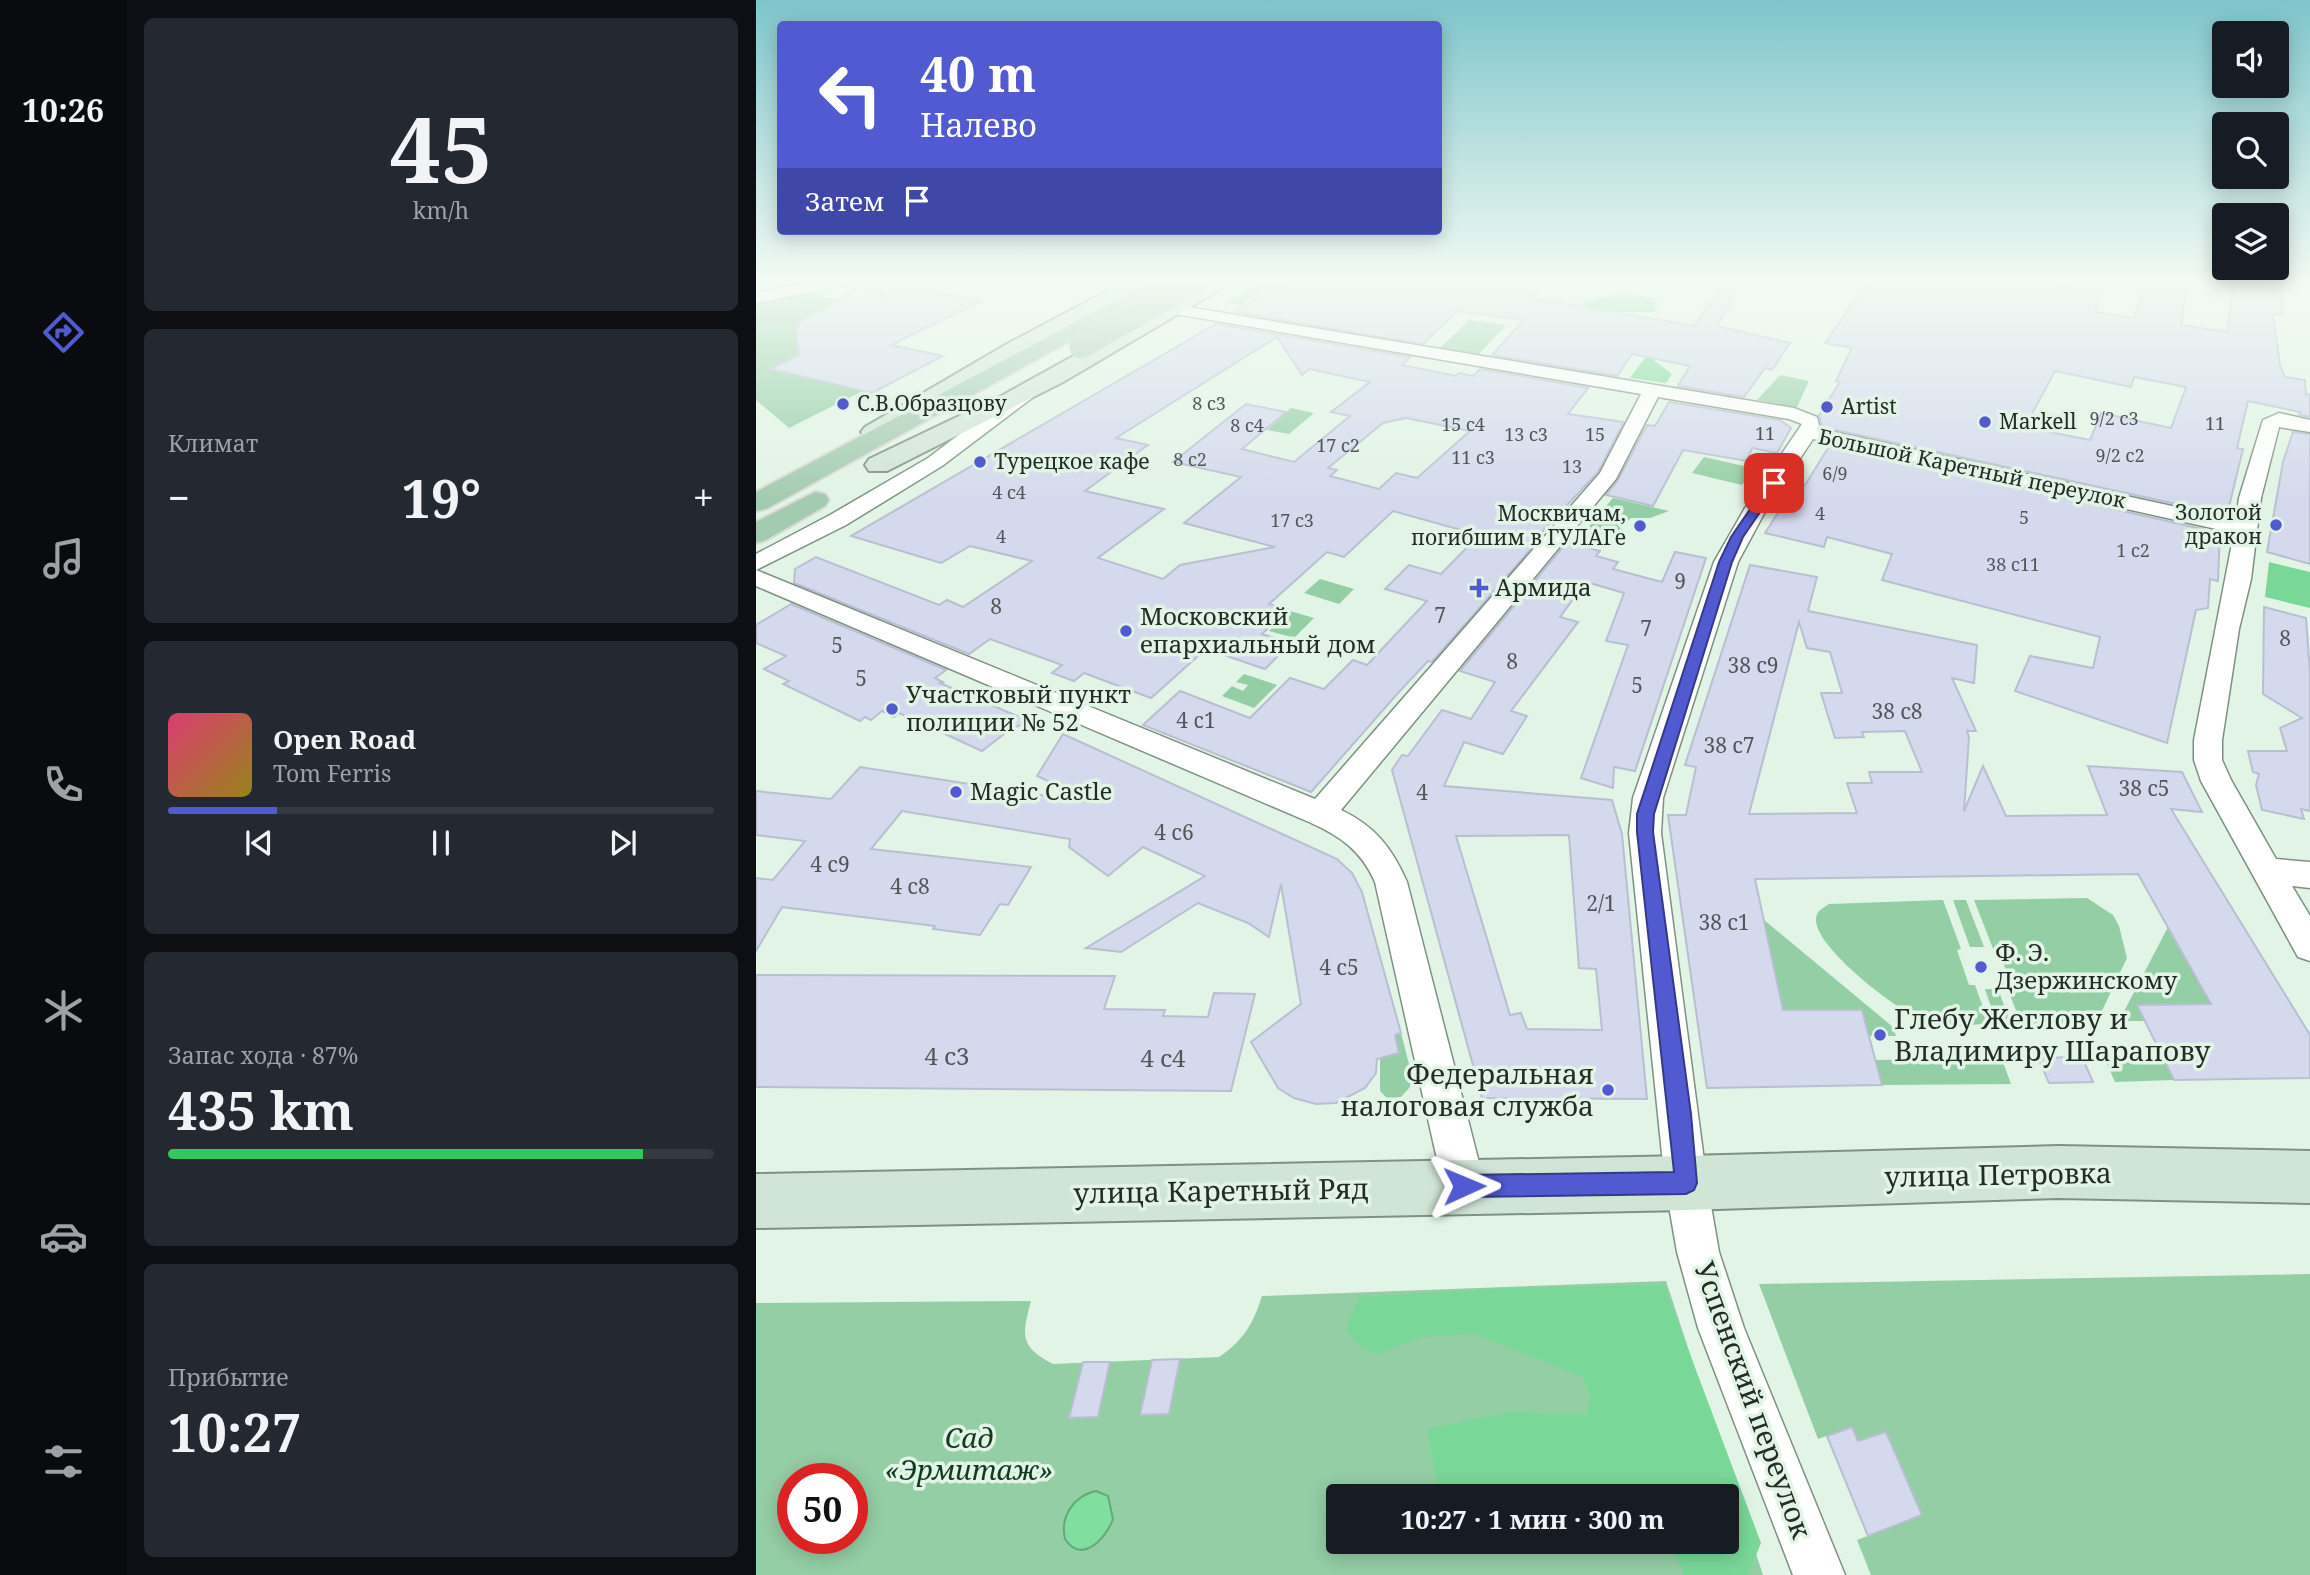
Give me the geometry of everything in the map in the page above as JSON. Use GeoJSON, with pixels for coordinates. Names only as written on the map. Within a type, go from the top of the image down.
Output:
{"type":"FeatureCollection","features":[{"type":"Feature","properties":{"kind":"main road"},"geometry":{"type":"LineString","coordinates":[[843,456],[877,430],[1010,354]]}},
{"type":"Feature","properties":{"kind":"main road"},"geometry":{"type":"LineString","coordinates":[[756,503],[843,456],[1051,354]]}},
{"type":"Feature","properties":{"kind":"main road"},"geometry":{"type":"LineString","coordinates":[[756,534],[878,465],[1055,354]]}},
{"type":"Feature","properties":{"kind":"main road"},"geometry":{"type":"LineString","coordinates":[[878,465],[1026,394],[1098,354]]}},
{"type":"Feature","properties":{"kind":"main road","name":"улица Петровка"},"geometry":{"type":"LineString","coordinates":[[1686,1183],[2058,1172],[2310,1177]]}},
{"type":"Feature","properties":{"kind":"main road","name":"улица Каретный Ряд"},"geometry":{"type":"LineString","coordinates":[[756,1201],[1686,1183]]}},
{"type":"Feature","properties":{"kind":"street","name":"Большой Каретный переулок"},"geometry":{"type":"LineString","coordinates":[[1432,354],[1800,415],[1810,421],[1812,426],[1808,432],[2245,529]]}},
{"type":"Feature","properties":{"kind":"street"},"geometry":{"type":"LineString","coordinates":[[1320,814],[1609,475],[1652,391]]}},
{"type":"Feature","properties":{"kind":"street"},"geometry":{"type":"LineString","coordinates":[[756,563],[838,520],[934,462],[1026,394]]}},
{"type":"Feature","properties":{"kind":"street"},"geometry":{"type":"LineString","coordinates":[[2310,426],[2279,419],[2270,424],[2245,529],[2239,579],[2227,629],[2208,740],[2208,760],[2222,792],[2310,947]]}},
{"type":"Feature","properties":{"kind":"street","name":"Успенский переулок"},"geometry":{"type":"LineString","coordinates":[[1808,432],[1756,508],[1726,562],[1648,799],[1645,832],[1681,1114],[1686,1183],[1698,1252],[1721,1328],[1818,1575]]}},
{"type":"Feature","properties":{"kind":"street"},"geometry":{"type":"LineString","coordinates":[[756,577],[1320,814],[1355,830],[1370,841],[1380,854],[1391,881],[1464,1186]]}},
{"type":"Feature","properties":{"kind":"street"},"geometry":{"type":"LineString","coordinates":[[2265,870],[2310,875]]}},
{"type":"Feature","properties":{"kind":"green space"},"geometry":{"type":"Polygon","coordinates":[[[756,354],[803,354],[771,368],[863,391],[789,428],[756,400],[756,354]]]}},
{"type":"Feature","properties":{"kind":"green space"},"geometry":{"type":"Polygon","coordinates":[[[1780,375],[1809,381],[1797,407],[1757,400],[1780,375]]]}},
{"type":"Feature","properties":{"kind":"green space"},"geometry":{"type":"Polygon","coordinates":[[[1291,408],[1314,413],[1289,434],[1267,430],[1291,408]]]}},
{"type":"Feature","properties":{"kind":"green space"},"geometry":{"type":"Polygon","coordinates":[[[1704,457],[1753,468],[1742,485],[1692,473],[1704,457]]]}},
{"type":"Feature","properties":{"kind":"green space"},"geometry":{"type":"Polygon","coordinates":[[[1613,498],[1669,511],[1650,518],[1631,518],[1613,536],[1585,531],[1613,498]]]}},
{"type":"Feature","properties":{"kind":"green space"},"geometry":{"type":"Polygon","coordinates":[[[1320,579],[1354,589],[1339,604],[1304,593],[1320,579]]]}},
{"type":"Feature","properties":{"kind":"green space"},"geometry":{"type":"Polygon","coordinates":[[[1290,611],[1314,618],[1294,638],[1269,631],[1290,611]]]}},
{"type":"Feature","properties":{"kind":"green space"},"geometry":{"type":"Polygon","coordinates":[[[1244,674],[1277,685],[1254,708],[1222,696],[1232,686],[1243,691],[1248,685],[1236,682],[1244,674]]]}},
{"type":"Feature","properties":{"kind":"green space"},"geometry":{"type":"Polygon","coordinates":[[[2087,898],[2113,915],[2119,926],[2127,958],[2099,1017],[2080,1024],[2021,1023],[2006,985],[2012,984],[1998,951],[1994,951],[1974,900],[2087,898]]]}},
{"type":"Feature","properties":{"kind":"green space"},"geometry":{"type":"Polygon","coordinates":[[[1943,900],[1961,949],[1957,950],[1969,985],[1975,985],[1989,1024],[1929,1024],[1900,1008],[1844,963],[1819,931],[1816,919],[1819,912],[1829,904],[1943,900]]]}},
{"type":"Feature","properties":{"kind":"green space"},"geometry":{"type":"Polygon","coordinates":[[[1953,900],[1966,900],[1984,947],[1970,947],[1953,900]]]}},
{"type":"Feature","properties":{"kind":"green space"},"geometry":{"type":"Polygon","coordinates":[[[1764,920],[1893,1027],[1896,1036],[1869,1036],[1861,1010],[1783,1010],[1764,920]]]}},
{"type":"Feature","properties":{"kind":"green space"},"geometry":{"type":"Polygon","coordinates":[[[2168,927],[2211,1004],[2145,1021],[2119,1021],[2168,927]]]}},
{"type":"Feature","properties":{"kind":"green space"},"geometry":{"type":"Polygon","coordinates":[[[1985,989],[1998,989],[2011,1024],[1997,1024],[1985,989]]]}},
{"type":"Feature","properties":{"kind":"green space"},"geometry":{"type":"Polygon","coordinates":[[[1401,1033],[1410,1068],[1410,1087],[1401,1097],[1387,1098],[1380,1091],[1380,1058],[1399,1053],[1395,1035],[1401,1033]]]}},
{"type":"Feature","properties":{"kind":"green space"},"geometry":{"type":"Polygon","coordinates":[[[2163,1056],[2174,1080],[2115,1082],[2104,1057],[2163,1056]]]}},
{"type":"Feature","properties":{"kind":"green space"},"geometry":{"type":"Polygon","coordinates":[[[1992,1058],[2004,1065],[2011,1084],[1882,1085],[1875,1060],[1992,1058]]]}},
{"type":"Feature","properties":{"kind":"green space"},"geometry":{"type":"Polygon","coordinates":[[[2310,1274],[2310,1575],[1871,1575],[1857,1540],[1922,1515],[1885,1432],[1858,1441],[1852,1427],[1818,1439],[1759,1284],[2310,1274]]]}},
{"type":"Feature","properties":{"kind":"green space","name":"Сад «Эрмитаж»"},"geometry":{"type":"Polygon","coordinates":[[[1666,1281],[1733,1484],[1326,1484],[1326,1554],[1739,1554],[1739,1502],[1763,1575],[756,1575],[756,1303],[1031,1301],[1026,1338],[1034,1351],[1053,1364],[1219,1357],[1235,1344],[1255,1315],[1262,1296],[1666,1281]]]}},
{"type":"Feature","properties":{"kind":"shaded area"},"geometry":{"type":"Polygon","coordinates":[[[1647,355],[1672,374],[1666,383],[1630,378],[1647,355]]]}},
{"type":"Feature","properties":{"kind":"shaded area"},"geometry":{"type":"Polygon","coordinates":[[[2269,562],[2310,572],[2310,608],[2265,597],[2269,562]]]}},
{"type":"Feature","properties":{"kind":"shaded area"},"geometry":{"type":"Polygon","coordinates":[[[1664,1285],[1739,1484],[1437,1484],[1427,1429],[1510,1412],[1587,1415],[1590,1393],[1581,1376],[1475,1334],[1420,1337],[1376,1355],[1356,1343],[1346,1329],[1359,1297],[1508,1288],[1664,1285]]]}},
{"type":"Feature","properties":{"kind":"shaded area"},"geometry":{"type":"Polygon","coordinates":[[[1739,1484],[1761,1543],[1748,1575],[1683,1575],[1683,1568],[1674,1554],[1739,1554],[1739,1484]]]}},
{"type":"Feature","properties":{"kind":"shaded area"},"geometry":{"type":"Polygon","coordinates":[[[1096,1491],[1108,1496],[1113,1519],[1099,1541],[1079,1550],[1065,1539],[1064,1523],[1075,1503],[1096,1491]]]}},
{"type":"Feature","properties":{"kind":"building"},"geometry":{"type":"Polygon","coordinates":[[[931,354],[943,356],[872,393],[770,369],[799,355],[931,354]]]}},
{"type":"Feature","properties":{"kind":"building"},"geometry":{"type":"Polygon","coordinates":[[[1165,354],[1251,354],[1116,438],[1148,445],[1085,491],[1164,509],[1098,558],[1163,579],[1180,565],[1275,547],[1184,523],[1241,477],[1173,462],[1246,404],[1286,412],[1242,449],[1294,462],[1350,416],[1331,412],[1370,382],[1309,369],[1302,375],[1288,354],[1389,354],[1410,357],[1402,365],[1456,376],[1459,373],[1473,376],[1480,369],[1588,388],[1568,414],[1624,422],[1598,472],[1540,534],[1543,535],[1432,662],[1428,661],[1398,693],[1311,792],[1143,725],[1180,691],[1250,718],[1290,678],[1324,689],[1353,660],[1367,665],[1427,601],[1385,589],[1409,565],[1441,574],[1479,535],[1393,511],[1344,557],[1327,552],[1269,604],[1287,609],[1262,634],[1291,643],[1265,669],[1206,649],[1151,698],[1084,673],[1074,681],[1052,673],[1062,665],[990,639],[969,654],[794,583],[795,569],[816,557],[939,605],[947,600],[963,607],[1032,561],[970,546],[941,563],[851,536],[1165,354]],[[1406,418],[1383,423],[1328,468],[1337,470],[1330,476],[1379,489],[1396,473],[1417,478],[1470,431],[1406,418]]]}},
{"type":"Feature","properties":{"kind":"building"},"geometry":{"type":"Polygon","coordinates":[[[1493,354],[1783,354],[1772,370],[1765,368],[1744,397],[1678,386],[1690,366],[1632,354],[1617,376],[1493,354]]]}},
{"type":"Feature","properties":{"kind":"building"},"geometry":{"type":"Polygon","coordinates":[[[1849,354],[2278,354],[2285,377],[2305,380],[2306,395],[2310,394],[2310,417],[2299,415],[2300,412],[2248,401],[2237,448],[2243,449],[2227,515],[1822,427],[1819,415],[1840,382],[1836,381],[1849,354]],[[2055,371],[2025,427],[2090,440],[2101,413],[2171,428],[2186,387],[2134,377],[2131,387],[2055,371]]]}},
{"type":"Feature","properties":{"kind":"building"},"geometry":{"type":"Polygon","coordinates":[[[1669,402],[1780,420],[1791,428],[1777,453],[1752,448],[1747,461],[1683,450],[1653,506],[1606,495],[1618,480],[1647,425],[1655,426],[1669,402]]]}},
{"type":"Feature","properties":{"kind":"building"},"geometry":{"type":"Polygon","coordinates":[[[2293,432],[2310,434],[2310,564],[2267,552],[2283,462],[2293,432]]]}},
{"type":"Feature","properties":{"kind":"building"},"geometry":{"type":"Polygon","coordinates":[[[1830,445],[2220,533],[2218,581],[2210,579],[2208,608],[2196,610],[2167,743],[2015,691],[2030,656],[2093,668],[2100,637],[1882,580],[1892,554],[1827,537],[1824,547],[1765,533],[1797,483],[1805,485],[1830,445]]]}},
{"type":"Feature","properties":{"kind":"building"},"geometry":{"type":"Polygon","coordinates":[[[1567,542],[1600,551],[1596,556],[1618,562],[1613,569],[1662,582],[1675,552],[1706,558],[1635,771],[1614,767],[1613,788],[1581,778],[1628,645],[1606,641],[1624,593],[1586,582],[1560,617],[1578,622],[1511,711],[1527,716],[1503,754],[1464,742],[1444,786],[1612,800],[1622,834],[1647,1099],[1482,1098],[1392,770],[1402,755],[1408,756],[1442,710],[1471,719],[1495,682],[1460,671],[1567,542]],[[1569,835],[1456,836],[1510,1015],[1521,1013],[1527,1029],[1602,1030],[1596,969],[1579,968],[1569,835]]]}},
{"type":"Feature","properties":{"kind":"building"},"geometry":{"type":"Polygon","coordinates":[[[1750,565],[1817,577],[1808,611],[1977,645],[1974,683],[1952,678],[1976,731],[1967,731],[1969,737],[1964,811],[1983,766],[2006,816],[2107,815],[2088,766],[2182,772],[2202,812],[2171,809],[2310,1035],[2310,1078],[2174,1080],[2137,1005],[2211,1004],[2138,874],[1755,879],[1783,1010],[1862,1010],[1882,1085],[1707,1088],[1668,815],[1686,815],[1696,767],[1685,765],[1750,565]],[[1799,622],[1749,814],[1857,813],[1847,783],[1872,783],[1869,772],[1922,772],[1905,731],[1862,732],[1864,737],[1835,738],[1821,693],[1842,693],[1830,652],[1807,648],[1799,622]]]}},
{"type":"Feature","properties":{"kind":"building"},"geometry":{"type":"Polygon","coordinates":[[[791,604],[946,670],[935,678],[943,682],[940,683],[1029,721],[1008,731],[982,751],[899,713],[894,717],[882,711],[871,720],[865,717],[860,721],[783,684],[789,681],[764,669],[786,656],[756,643],[756,625],[791,604]]]}},
{"type":"Feature","properties":{"kind":"building"},"geometry":{"type":"Polygon","coordinates":[[[2264,607],[2306,618],[2310,673],[2310,811],[2301,809],[2304,819],[2262,810],[2256,785],[2259,774],[2253,772],[2248,751],[2287,751],[2280,728],[2302,718],[2263,694],[2264,607]]]}},
{"type":"Feature","properties":{"kind":"building"},"geometry":{"type":"Polygon","coordinates":[[[1063,734],[1337,859],[1352,873],[1362,892],[1401,1033],[1395,1035],[1399,1053],[1377,1059],[1376,1073],[1365,1088],[1336,1103],[1316,1104],[1294,1098],[1278,1088],[1251,1042],[1301,1004],[1281,884],[1269,937],[1248,923],[1198,903],[1121,952],[1086,948],[1205,876],[1143,847],[1108,876],[1069,847],[1070,839],[902,811],[871,849],[1031,867],[1008,905],[1000,904],[980,935],[933,929],[935,926],[782,907],[756,951],[756,878],[773,880],[805,841],[756,835],[756,791],[831,799],[860,767],[1092,803],[1037,776],[1063,734]]]}},
{"type":"Feature","properties":{"kind":"building"},"geometry":{"type":"Polygon","coordinates":[[[756,975],[1115,976],[1104,1009],[1165,1010],[1163,1016],[1208,1017],[1214,993],[1255,994],[1231,1091],[756,1087],[756,975]]]}},
{"type":"Feature","properties":{"kind":"building"},"geometry":{"type":"Polygon","coordinates":[[[2082,1057],[2093,1082],[2049,1083],[2038,1058],[2082,1057]]]}},
{"type":"Feature","properties":{"kind":"building"},"geometry":{"type":"Polygon","coordinates":[[[1180,1359],[1169,1414],[1140,1415],[1152,1360],[1180,1359]]]}},
{"type":"Feature","properties":{"kind":"building"},"geometry":{"type":"Polygon","coordinates":[[[1083,1362],[1110,1362],[1098,1417],[1069,1418],[1083,1362]]]}},
{"type":"Feature","properties":{"kind":"building"},"geometry":{"type":"Polygon","coordinates":[[[1852,1427],[1858,1441],[1886,1432],[1922,1515],[1868,1536],[1827,1436],[1852,1427]]]}},
{"type":"Feature","properties":{"kind":"place","name":"С.В.Образцову"},"geometry":{"type":"Point","coordinates":[843,404]}},
{"type":"Feature","properties":{"kind":"place","name":"Artist"},"geometry":{"type":"Point","coordinates":[1827,407]}},
{"type":"Feature","properties":{"kind":"place","name":"Markell"},"geometry":{"type":"Point","coordinates":[1985,422]}},
{"type":"Feature","properties":{"kind":"place","name":"Турецкое кафе"},"geometry":{"type":"Point","coordinates":[980,462]}},
{"type":"Feature","properties":{"kind":"place","name":"Золотой дракон"},"geometry":{"type":"Point","coordinates":[2276,525]}},
{"type":"Feature","properties":{"kind":"place","name":"Москвичам, погибшим в ГУЛАГе"},"geometry":{"type":"Point","coordinates":[1640,526]}},
{"type":"Feature","properties":{"kind":"place","name":"Армида"},"geometry":{"type":"Point","coordinates":[1479,588]}},
{"type":"Feature","properties":{"kind":"place","name":"Московский епархиальный дом"},"geometry":{"type":"Point","coordinates":[1126,631]}},
{"type":"Feature","properties":{"kind":"place","name":"Участковый пункт полиции № 52"},"geometry":{"type":"Point","coordinates":[892,709]}},
{"type":"Feature","properties":{"kind":"place","name":"Magic Castle"},"geometry":{"type":"Point","coordinates":[956,792]}},
{"type":"Feature","properties":{"kind":"place","name":"Ф. Э. Дзержинскому"},"geometry":{"type":"Point","coordinates":[1981,967]}},
{"type":"Feature","properties":{"kind":"place","name":"Глебу Жеглову и Владимиру Шарапову"},"geometry":{"type":"Point","coordinates":[1880,1035]}},
{"type":"Feature","properties":{"kind":"place","name":"Федеральная налоговая служба"},"geometry":{"type":"Point","coordinates":[1608,1090]}},
{"type":"Feature","properties":{"kind":"route"},"geometry":{"type":"LineString","coordinates":[[1464,1186],[1686,1183],[1681,1114],[1645,832],[1646,814],[1648,799],[1726,562],[1737,537],[1774,483]]}}]}
